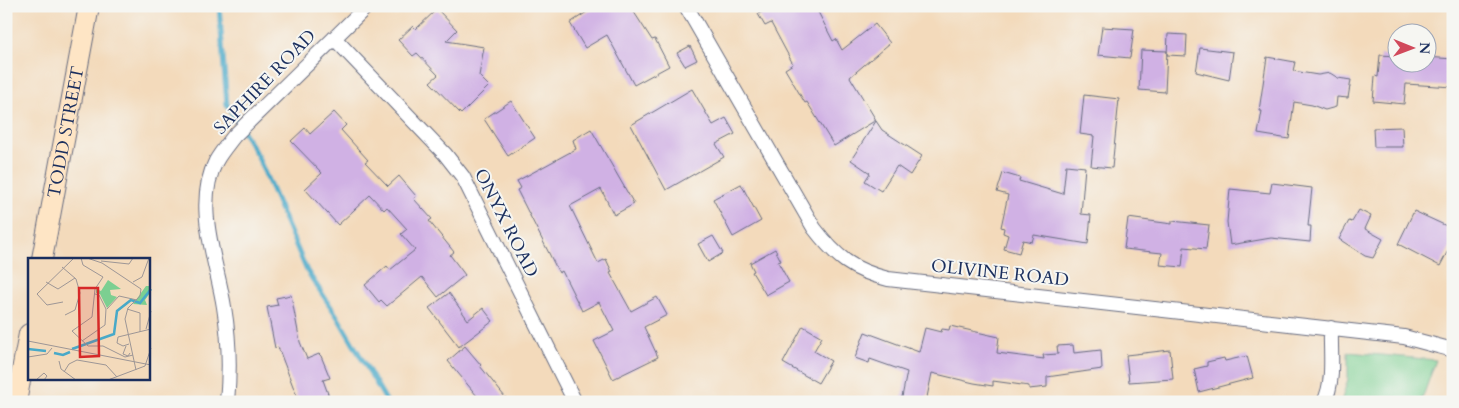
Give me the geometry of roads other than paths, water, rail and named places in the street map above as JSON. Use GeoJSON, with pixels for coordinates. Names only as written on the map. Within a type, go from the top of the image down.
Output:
{"type":"FeatureCollection","features":[{"type":"Feature","properties":{"kind":"street","name":"TODD STREET"},"geometry":{"type":"LineString","coordinates":[[42,258],[89,6]]}},
{"type":"Feature","properties":{"kind":"street","name":"SAPHIRE ROAD"},"geometry":{"type":"LineString","coordinates":[[227,402],[228,361],[224,307],[211,247],[208,213],[208,185],[216,161],[234,136],[366,6]]}},
{"type":"Feature","properties":{"kind":"street","name":"OLIVINE ROAD"},"geometry":{"type":"LineString","coordinates":[[686,6],[814,228],[830,250],[848,265],[867,274],[888,280],[1404,336],[1453,350]]}},
{"type":"Feature","properties":{"kind":"street","name":"ONYX ROAD"},"geometry":{"type":"LineString","coordinates":[[334,38],[445,154],[463,177],[575,402]]}},
{"type":"Feature","properties":{"kind":"street"},"geometry":{"type":"LineString","coordinates":[[1324,402],[1328,394],[1330,372],[1330,328]]}},
{"type":"Feature","properties":{"kind":"street"},"geometry":{"type":"LineString","coordinates":[[16,402],[28,339]]}},
{"type":"Feature","properties":{"kind":"waterway"},"geometry":{"type":"LineString","coordinates":[[219,6],[227,105],[257,155],[307,271],[337,316],[387,402]]}}]}
